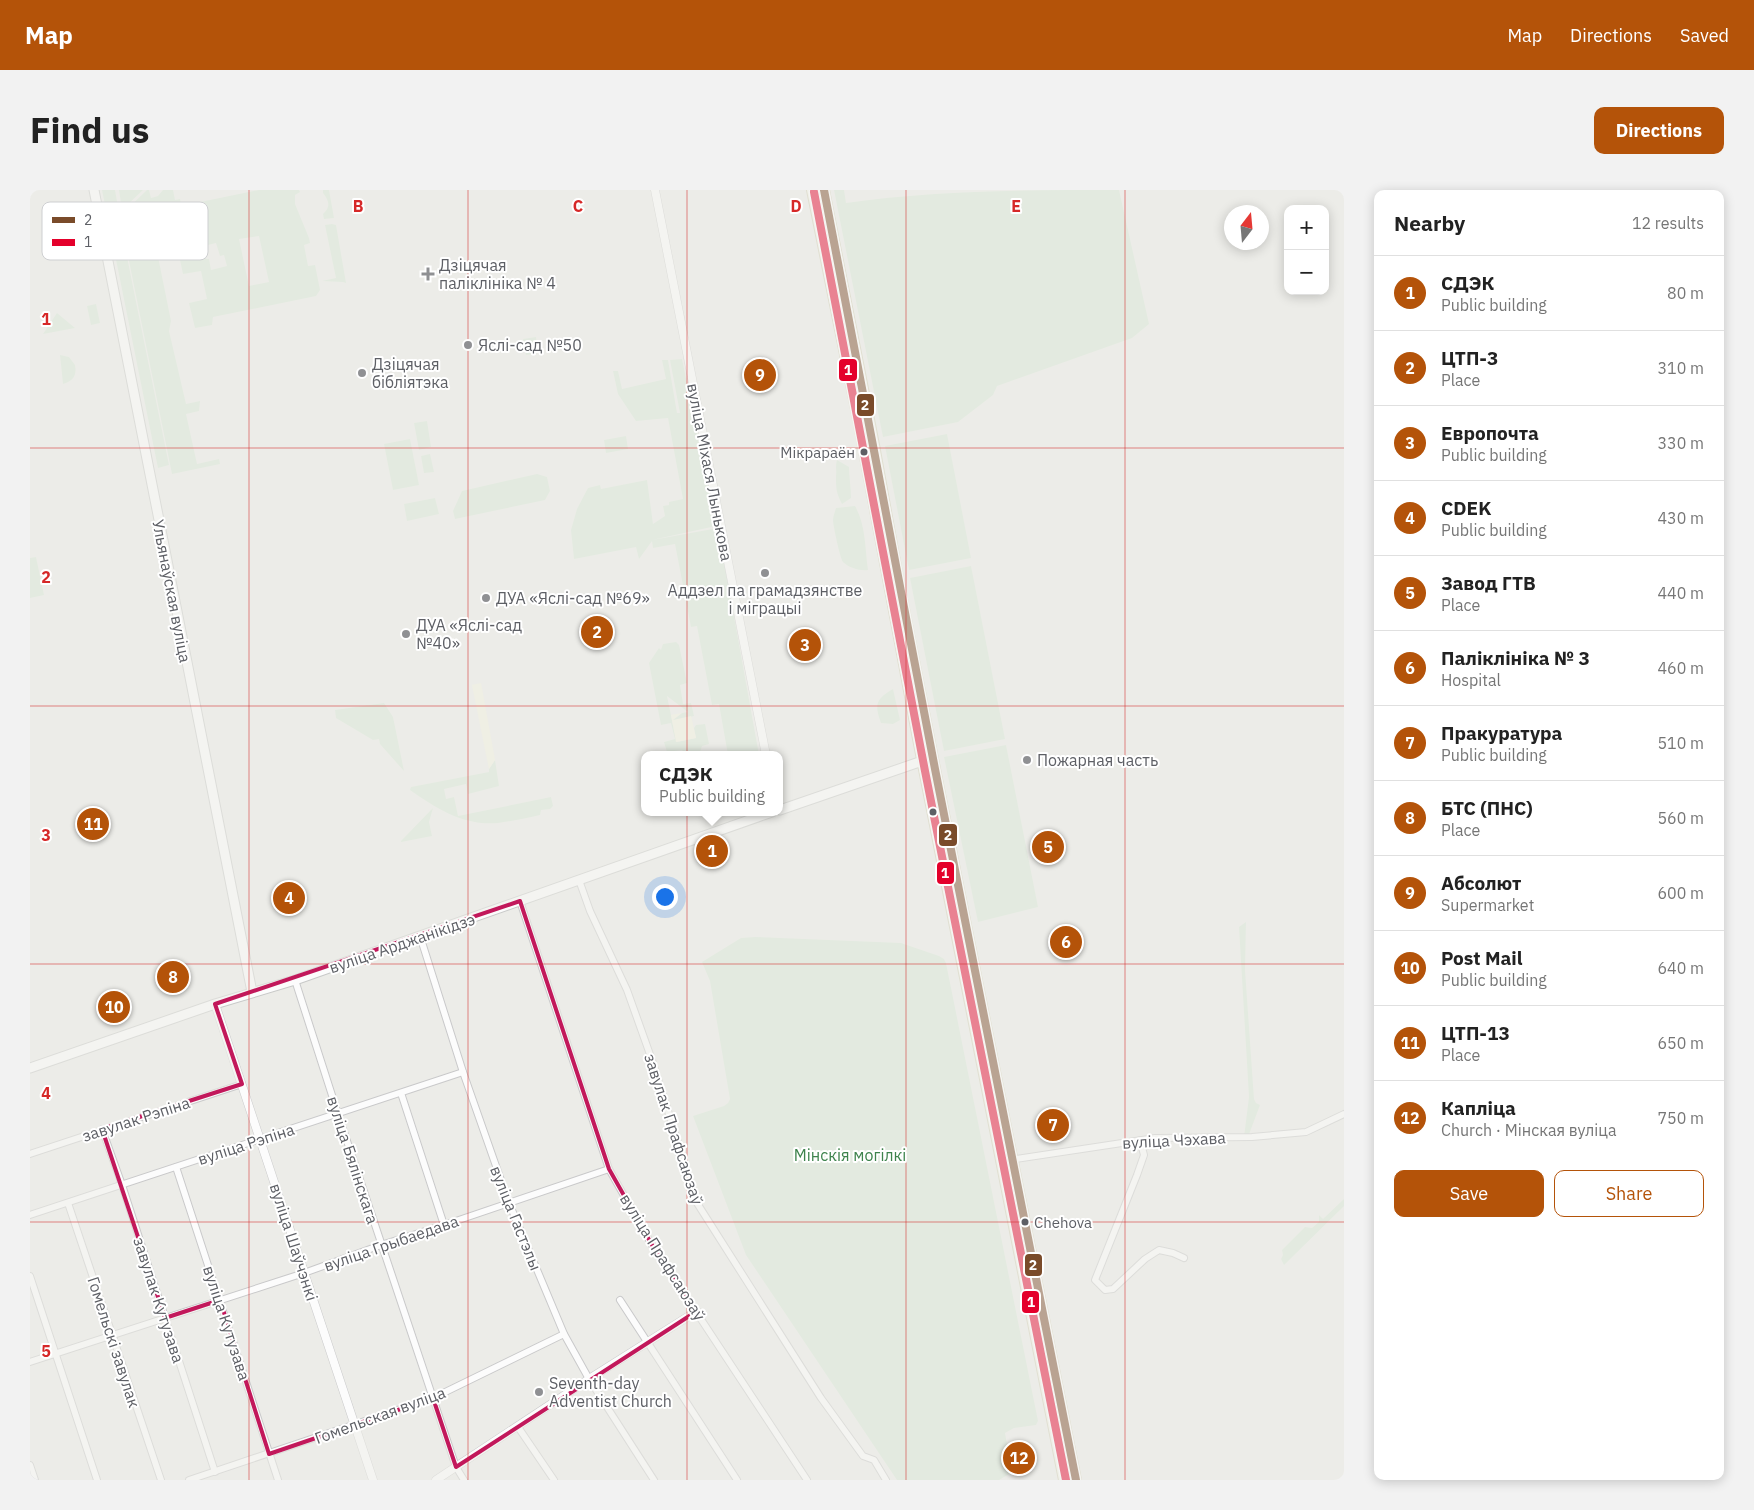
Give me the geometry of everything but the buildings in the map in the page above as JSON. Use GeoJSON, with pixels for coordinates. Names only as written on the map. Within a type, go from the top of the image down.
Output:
{"type":"FeatureCollection","features":[{"type":"Feature","properties":{"kind":"main road"},"geometry":{"type":"LineString","coordinates":[[812,190],[1064,1480]]}},
{"type":"Feature","properties":{"kind":"main road"},"geometry":{"type":"LineString","coordinates":[[824,190],[933,757],[1076,1480]]}},
{"type":"Feature","properties":{"kind":"main road","name":"Ульянаўская вуліца"},"geometry":{"type":"LineString","coordinates":[[108,260],[252,992]]}},
{"type":"Feature","properties":{"kind":"main road"},"geometry":{"type":"LineString","coordinates":[[871,494],[874,488],[882,490]]}},
{"type":"Feature","properties":{"kind":"main road"},"geometry":{"type":"LineString","coordinates":[[783,809],[933,757]]}},
{"type":"Feature","properties":{"kind":"main road","name":"вуліца Арджанікідзэ"},"geometry":{"type":"LineString","coordinates":[[30,1068],[215,1004],[295,980],[761,816]]}},
{"type":"Feature","properties":{"kind":"street","name":"вуліца Міхася Лынькова"},"geometry":{"type":"LineString","coordinates":[[655,190],[765,751]]}},
{"type":"Feature","properties":{"kind":"street","name":"завулак Прафсаюзаў"},"geometry":{"type":"LineString","coordinates":[[579,880],[590,911],[627,990],[655,1068],[690,1184],[702,1213],[822,1398],[863,1456],[874,1460],[886,1480]]}},
{"type":"Feature","properties":{"kind":"street","name":"вуліца Прафсаюзаў"},"geometry":{"type":"LineString","coordinates":[[520,901],[609,1169],[652,1245],[808,1480]]}},
{"type":"Feature","properties":{"kind":"street","name":"вуліца Гастэлы"},"geometry":{"type":"LineString","coordinates":[[420,936],[463,1072],[508,1204],[564,1334],[589,1379],[654,1480]]}},
{"type":"Feature","properties":{"kind":"street","name":"вуліца Бялінскага"},"geometry":{"type":"LineString","coordinates":[[295,980],[381,1245],[456,1467],[464,1480]]}},
{"type":"Feature","properties":{"kind":"street","name":"вуліца Шаўчэнкі"},"geometry":{"type":"LineString","coordinates":[[215,1004],[373,1480]]}},
{"type":"Feature","properties":{"kind":"street","name":"вуліца Рэпіна"},"geometry":{"type":"LineString","coordinates":[[30,1215],[463,1072]]}},
{"type":"Feature","properties":{"kind":"street","name":"завулак Рэпіна"},"geometry":{"type":"LineString","coordinates":[[30,1154],[242,1084]]}},
{"type":"Feature","properties":{"kind":"street"},"geometry":{"type":"LineString","coordinates":[[401,1093],[444,1225]]}},
{"type":"Feature","properties":{"kind":"street","name":"вуліца Чэхава"},"geometry":{"type":"LineString","coordinates":[[1001,1162],[1155,1138],[1252,1137],[1306,1132],[1344,1114]]}},
{"type":"Feature","properties":{"kind":"street","name":"завулак Кутузава"},"geometry":{"type":"LineString","coordinates":[[102,1130],[122,1185],[215,1472]]}},
{"type":"Feature","properties":{"kind":"street"},"geometry":{"type":"LineString","coordinates":[[1140,1140],[1144,1156],[1095,1280],[1105,1290],[1113,1289],[1145,1259],[1159,1250],[1184,1258]]}},
{"type":"Feature","properties":{"kind":"street","name":"вуліца Кутузава"},"geometry":{"type":"LineString","coordinates":[[176,1167],[278,1480]]}},
{"type":"Feature","properties":{"kind":"street","name":"вуліца Грыбаедава"},"geometry":{"type":"LineString","coordinates":[[30,1362],[304,1273],[381,1245],[609,1169]]}},
{"type":"Feature","properties":{"kind":"street","name":"Гомельскі завулак"},"geometry":{"type":"LineString","coordinates":[[68,1203],[161,1480]]}},
{"type":"Feature","properties":{"kind":"street"},"geometry":{"type":"LineString","coordinates":[[30,1276],[97,1480]]}},
{"type":"Feature","properties":{"kind":"street"},"geometry":{"type":"LineString","coordinates":[[620,1300],[736,1480]]}},
{"type":"Feature","properties":{"kind":"street"},"geometry":{"type":"LineString","coordinates":[[436,1480],[589,1379],[697,1311]]}},
{"type":"Feature","properties":{"kind":"street","name":"Гомельская вуліца"},"geometry":{"type":"LineString","coordinates":[[189,1480],[433,1398],[564,1334]]}},
{"type":"Feature","properties":{"kind":"street"},"geometry":{"type":"LineString","coordinates":[[518,1426],[554,1480]]}},
{"type":"Feature","properties":{"kind":"street"},"geometry":{"type":"LineString","coordinates":[[30,1465],[35,1480]]}},
{"type":"Feature","properties":{"kind":"highlighted area"},"geometry":{"type":"Polygon","coordinates":[[[520,901],[609,1169],[652,1245],[697,1311],[456,1467],[433,1398],[269,1454],[220,1300],[165,1318],[102,1129],[242,1084],[215,1004],[520,901]]]}},
{"type":"Feature","properties":{"kind":"green space"},"geometry":{"type":"Polygon","coordinates":[[[102,190],[115,190],[117,202],[104,202],[102,190]]]}},
{"type":"Feature","properties":{"kind":"green space"},"geometry":{"type":"Polygon","coordinates":[[[119,190],[143,190],[130,202],[121,202],[119,190]]]}},
{"type":"Feature","properties":{"kind":"green space"},"geometry":{"type":"Polygon","coordinates":[[[147,190],[149,190],[151,198],[158,196],[163,190],[173,190],[175,200],[180,199],[181,202],[134,202],[147,190]]]}},
{"type":"Feature","properties":{"kind":"green space"},"geometry":{"type":"Polygon","coordinates":[[[259,190],[299,190],[300,192],[295,195],[295,204],[309,238],[310,243],[304,245],[308,266],[315,265],[320,290],[316,296],[213,317],[212,325],[195,328],[189,303],[207,299],[201,271],[183,274],[180,260],[209,259],[211,270],[227,266],[224,255],[220,256],[216,243],[208,245],[208,202],[200,202],[259,190]],[[259,236],[239,239],[249,286],[269,282],[259,236]]]}},
{"type":"Feature","properties":{"kind":"green space"},"geometry":{"type":"Polygon","coordinates":[[[323,190],[329,190],[334,218],[324,219],[323,214],[328,208],[328,203],[323,190]]]}},
{"type":"Feature","properties":{"kind":"green space"},"geometry":{"type":"Polygon","coordinates":[[[834,190],[844,190],[846,203],[947,193],[1119,190],[1149,324],[1132,338],[997,386],[993,395],[958,422],[883,437],[834,190]]]}},
{"type":"Feature","properties":{"kind":"green space"},"geometry":{"type":"Polygon","coordinates":[[[325,225],[336,225],[346,283],[322,281],[336,278],[325,225]]]}},
{"type":"Feature","properties":{"kind":"green space"},"geometry":{"type":"Polygon","coordinates":[[[116,260],[128,260],[169,465],[158,468],[116,260]]]}},
{"type":"Feature","properties":{"kind":"green space"},"geometry":{"type":"Polygon","coordinates":[[[129,260],[159,260],[171,321],[169,331],[186,404],[200,401],[199,411],[186,414],[197,464],[219,459],[220,464],[172,474],[129,260]]]}},
{"type":"Feature","properties":{"kind":"green space"},"geometry":{"type":"Polygon","coordinates":[[[96,304],[100,323],[91,325],[87,306],[96,304]]]}},
{"type":"Feature","properties":{"kind":"green space"},"geometry":{"type":"Polygon","coordinates":[[[57,313],[75,328],[43,334],[57,313]]]}},
{"type":"Feature","properties":{"kind":"green space"},"geometry":{"type":"Polygon","coordinates":[[[536,337],[538,353],[526,355],[523,339],[536,337]]]}},
{"type":"Feature","properties":{"kind":"green space"},"geometry":{"type":"Polygon","coordinates":[[[60,355],[69,357],[75,365],[74,378],[63,384],[60,355]]]}},
{"type":"Feature","properties":{"kind":"green space"},"geometry":{"type":"Polygon","coordinates":[[[682,359],[716,526],[652,540],[718,528],[758,751],[727,751],[719,704],[712,705],[697,626],[691,627],[675,544],[653,548],[652,541],[639,559],[636,547],[574,559],[571,530],[577,509],[588,488],[600,485],[601,489],[647,480],[653,524],[665,516],[663,506],[669,505],[669,502],[683,499],[668,418],[636,421],[618,394],[613,371],[618,371],[622,389],[666,379],[662,360],[668,360],[677,413],[680,413],[670,360],[682,359]]]}},
{"type":"Feature","properties":{"kind":"green space"},"geometry":{"type":"Polygon","coordinates":[[[427,421],[431,447],[419,450],[414,423],[427,421]]]}},
{"type":"Feature","properties":{"kind":"green space"},"geometry":{"type":"Polygon","coordinates":[[[947,434],[971,558],[909,570],[885,446],[947,434]]]}},
{"type":"Feature","properties":{"kind":"green space"},"geometry":{"type":"Polygon","coordinates":[[[626,436],[628,449],[606,453],[604,440],[626,436]]]}},
{"type":"Feature","properties":{"kind":"green space"},"geometry":{"type":"Polygon","coordinates":[[[410,439],[419,485],[393,490],[384,444],[410,439]]]}},
{"type":"Feature","properties":{"kind":"green space"},"geometry":{"type":"Polygon","coordinates":[[[430,454],[434,472],[424,473],[421,456],[430,454]]]}},
{"type":"Feature","properties":{"kind":"green space"},"geometry":{"type":"Polygon","coordinates":[[[837,460],[849,467],[851,498],[842,504],[836,487],[837,460]]]}},
{"type":"Feature","properties":{"kind":"green space"},"geometry":{"type":"Polygon","coordinates":[[[537,474],[547,477],[550,491],[545,500],[455,519],[453,511],[462,491],[537,474]]]}},
{"type":"Feature","properties":{"kind":"green space"},"geometry":{"type":"Polygon","coordinates":[[[435,498],[439,514],[407,521],[404,504],[435,498]]]}},
{"type":"Feature","properties":{"kind":"green space"},"geometry":{"type":"Polygon","coordinates":[[[855,506],[863,529],[868,570],[855,569],[843,562],[835,534],[833,520],[836,508],[855,506]]]}},
{"type":"Feature","properties":{"kind":"green space"},"geometry":{"type":"Polygon","coordinates":[[[36,557],[44,595],[30,598],[30,558],[36,557]]]}},
{"type":"Feature","properties":{"kind":"green space"},"geometry":{"type":"Polygon","coordinates":[[[971,566],[1005,739],[944,751],[910,578],[971,566]]]}},
{"type":"Feature","properties":{"kind":"green space"},"geometry":{"type":"Polygon","coordinates":[[[676,642],[679,645],[687,683],[680,685],[683,704],[691,703],[694,716],[672,721],[677,742],[696,738],[694,728],[696,725],[705,724],[709,744],[702,746],[700,751],[667,751],[664,742],[675,739],[671,723],[661,725],[649,663],[659,648],[661,650],[663,644],[676,642]],[[667,696],[672,720],[682,713],[688,712],[667,696]]]}},
{"type":"Feature","properties":{"kind":"green space"},"geometry":{"type":"Polygon","coordinates":[[[893,689],[900,720],[893,724],[881,723],[877,707],[878,703],[883,696],[893,689]]]}},
{"type":"Feature","properties":{"kind":"green space"},"geometry":{"type":"Polygon","coordinates":[[[384,703],[393,717],[404,771],[380,744],[379,739],[373,740],[336,718],[335,710],[384,703]]]}},
{"type":"Feature","properties":{"kind":"green space"},"geometry":{"type":"Polygon","coordinates":[[[1006,745],[1038,907],[978,922],[944,757],[1006,745]]]}},
{"type":"Feature","properties":{"kind":"green space"},"geometry":{"type":"Polygon","coordinates":[[[495,760],[499,786],[468,794],[466,784],[444,789],[446,799],[454,797],[458,816],[551,797],[553,806],[550,809],[541,810],[540,815],[498,823],[474,822],[441,810],[410,790],[411,787],[489,772],[495,760]]]}},
{"type":"Feature","properties":{"kind":"green space"},"geometry":{"type":"Polygon","coordinates":[[[433,808],[429,822],[432,836],[401,842],[401,841],[433,808]]]}},
{"type":"Feature","properties":{"kind":"green space"},"geometry":{"type":"Polygon","coordinates":[[[1246,922],[1245,970],[1254,1099],[1260,1105],[1248,1137],[1244,1137],[1249,1097],[1239,927],[1246,922]]]}},
{"type":"Feature","properties":{"kind":"green space","name":"Мінскія могілкі"},"geometry":{"type":"Polygon","coordinates":[[[741,938],[901,943],[939,956],[946,963],[1038,1421],[1036,1425],[1014,1428],[1005,1433],[1011,1473],[999,1480],[897,1480],[746,1255],[693,1116],[724,1106],[730,1099],[710,981],[702,962],[741,938]]]}},
{"type":"Feature","properties":{"kind":"green space"},"geometry":{"type":"Polygon","coordinates":[[[1344,1199],[1344,1206],[1284,1265],[1281,1259],[1283,1255],[1282,1250],[1305,1227],[1312,1228],[1319,1222],[1319,1215],[1323,1219],[1344,1199]]]}},
{"type":"Feature","properties":{"kind":"sand"},"geometry":{"type":"Polygon","coordinates":[[[481,683],[495,760],[489,769],[472,685],[481,683]]]}},
{"type":"Feature","properties":{"kind":"sand"},"geometry":{"type":"Polygon","coordinates":[[[682,713],[673,720],[691,716],[696,738],[676,742],[671,715],[682,713]]]}},
{"type":"Feature","properties":{"kind":"transit line","name":"2"},"geometry":{"type":"LineString","coordinates":[[824,190],[935,769],[1076,1480]]}},
{"type":"Feature","properties":{"kind":"transit line","name":"1"},"geometry":{"type":"LineString","coordinates":[[814,192],[925,771],[1066,1480]]}},
{"type":"Feature","properties":{"kind":"place","name":"Дзіцячая паліклініка № 4"},"geometry":{"type":"Point","coordinates":[428,274]}},
{"type":"Feature","properties":{"kind":"place","name":"Яслі-сад №50"},"geometry":{"type":"Point","coordinates":[468,345]}},
{"type":"Feature","properties":{"kind":"place","name":"Дзіцячая бібліятэка"},"geometry":{"type":"Point","coordinates":[362,373]}},
{"type":"Feature","properties":{"kind":"place","name":"Абсолют"},"geometry":{"type":"Point","coordinates":[760,375]}},
{"type":"Feature","properties":{"kind":"place","name":"Мікрараён"},"geometry":{"type":"Point","coordinates":[864,452]}},
{"type":"Feature","properties":{"kind":"place","name":"Аддзел па грамадзянстве і міграцыі"},"geometry":{"type":"Point","coordinates":[765,573]}},
{"type":"Feature","properties":{"kind":"place","name":"ДУА «Яслі-сад №69»"},"geometry":{"type":"Point","coordinates":[486,598]}},
{"type":"Feature","properties":{"kind":"place","name":"ЦТП-3"},"geometry":{"type":"Point","coordinates":[597,632]}},
{"type":"Feature","properties":{"kind":"place","name":"ДУА «Яслі-сад №40»"},"geometry":{"type":"Point","coordinates":[406,634]}},
{"type":"Feature","properties":{"kind":"place","name":"Европочта"},"geometry":{"type":"Point","coordinates":[805,645]}},
{"type":"Feature","properties":{"kind":"place","name":"Пожарная часть"},"geometry":{"type":"Point","coordinates":[1027,760]}},
{"type":"Feature","properties":{"kind":"place","name":"ЦТП-13"},"geometry":{"type":"Point","coordinates":[93,824]}},
{"type":"Feature","properties":{"kind":"place","name":"Завод ГТВ"},"geometry":{"type":"Point","coordinates":[1048,847]}},
{"type":"Feature","properties":{"kind":"place","name":"СДЭК"},"geometry":{"type":"Point","coordinates":[712,851]}},
{"type":"Feature","properties":{"kind":"place","name":"CDEK"},"geometry":{"type":"Point","coordinates":[289,898]}},
{"type":"Feature","properties":{"kind":"place","name":"Паліклініка № 3"},"geometry":{"type":"Point","coordinates":[1066,942]}},
{"type":"Feature","properties":{"kind":"place","name":"БТС (ПНС)"},"geometry":{"type":"Point","coordinates":[173,977]}},
{"type":"Feature","properties":{"kind":"place","name":"Post Mail"},"geometry":{"type":"Point","coordinates":[114,1007]}},
{"type":"Feature","properties":{"kind":"place","name":"Пракуратура"},"geometry":{"type":"Point","coordinates":[1053,1125]}},
{"type":"Feature","properties":{"kind":"place","name":"Chehova"},"geometry":{"type":"Point","coordinates":[1025,1222]}},
{"type":"Feature","properties":{"kind":"place","name":"Seventh-day Adventist Church"},"geometry":{"type":"Point","coordinates":[539,1392]}},
{"type":"Feature","properties":{"kind":"place","name":"Капліца"},"geometry":{"type":"Point","coordinates":[1019,1458]}}]}
